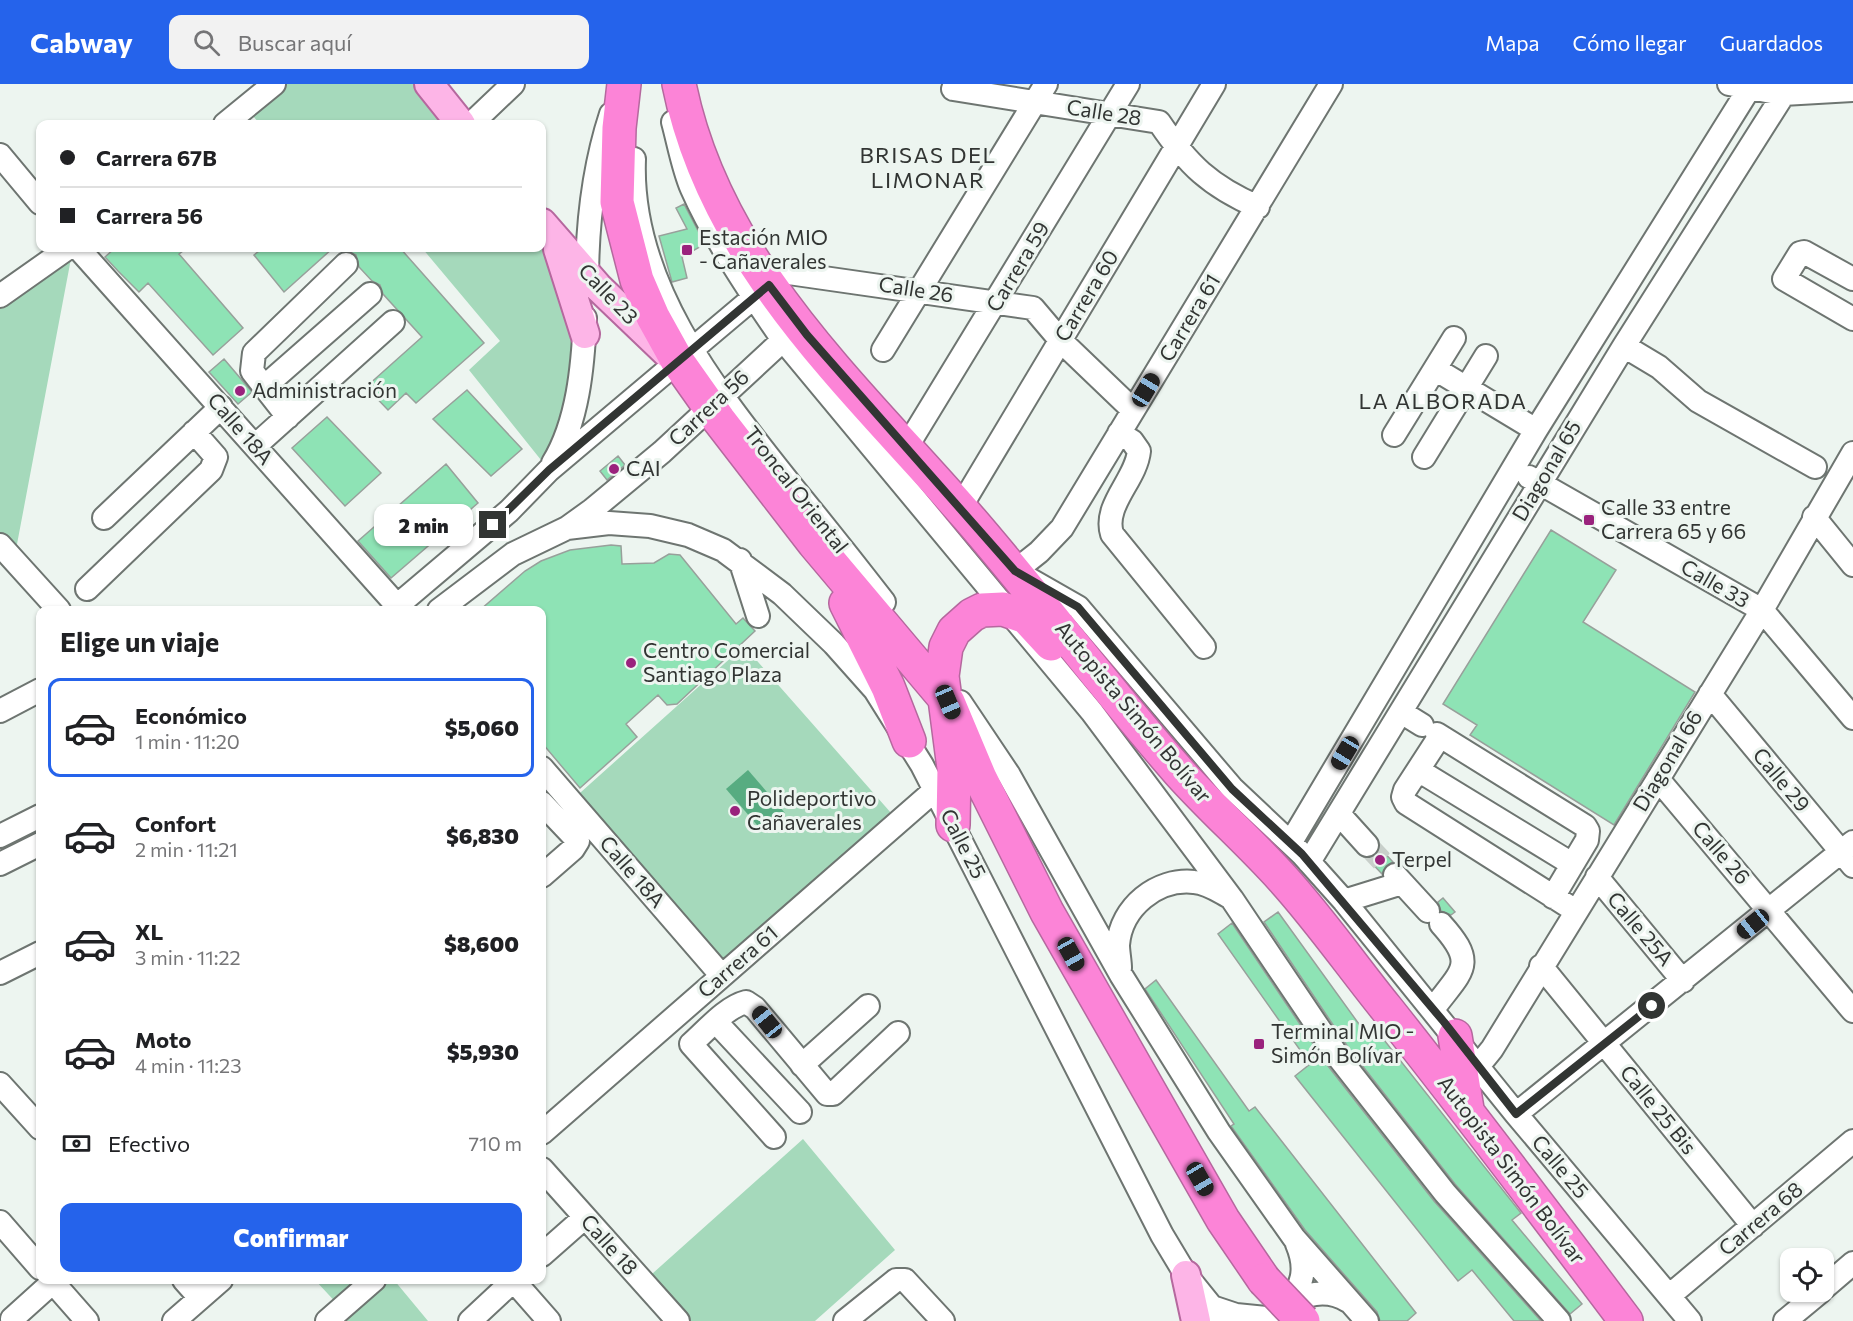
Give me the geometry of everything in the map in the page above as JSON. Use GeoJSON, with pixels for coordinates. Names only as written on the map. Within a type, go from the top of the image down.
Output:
{"type":"FeatureCollection","features":[{"type":"Feature","properties":{"kind":"highway"},"geometry":{"type":"LineString","coordinates":[[622,84],[616,202],[637,280],[653,317],[686,356],[814,543],[863,634],[909,741]]}},
{"type":"Feature","properties":{"kind":"highway","name":"Autopista Simón Bolívar"},"geometry":{"type":"LineString","coordinates":[[679,84],[684,111],[703,168],[762,287],[791,333],[906,448],[1015,571],[1179,772],[1284,880],[1467,1110],[1626,1321]]}},
{"type":"Feature","properties":{"kind":"highway"},"geometry":{"type":"LineString","coordinates":[[814,543],[945,689],[980,778],[1047,912],[1223,1220],[1264,1280],[1285,1317]]}},
{"type":"Feature","properties":{"kind":"highway"},"geometry":{"type":"LineString","coordinates":[[953,825],[954,768],[945,689],[946,647],[954,631],[963,621],[982,610],[1010,610],[1034,624],[1102,705],[1179,772]]}},
{"type":"Feature","properties":{"kind":"highway"},"geometry":{"type":"LineString","coordinates":[[1455,1036],[1467,1110]]}},
{"type":"Feature","properties":{"kind":"main road"},"geometry":{"type":"LineString","coordinates":[[429,84],[458,120]]}},
{"type":"Feature","properties":{"kind":"main road"},"geometry":{"type":"LineString","coordinates":[[547,230],[572,288],[585,334]]}},
{"type":"Feature","properties":{"kind":"main road","name":"Calle 23"},"geometry":{"type":"LineString","coordinates":[[547,230],[614,302],[686,356]]}},
{"type":"Feature","properties":{"kind":"main road"},"geometry":{"type":"LineString","coordinates":[[1186,1275],[1210,1316]]}},
{"type":"Feature","properties":{"kind":"street"},"geometry":{"type":"LineString","coordinates":[[230,120],[274,84]]}},
{"type":"Feature","properties":{"kind":"street"},"geometry":{"type":"LineString","coordinates":[[475,120],[513,84]]}},
{"type":"Feature","properties":{"kind":"street"},"geometry":{"type":"LineString","coordinates":[[549,470],[567,433],[581,368],[585,334],[586,242],[595,174],[622,84]]}},
{"type":"Feature","properties":{"kind":"street"},"geometry":{"type":"LineString","coordinates":[[638,84],[633,182],[635,203],[646,250],[686,356]]}},
{"type":"Feature","properties":{"kind":"street"},"geometry":{"type":"LineString","coordinates":[[400,606],[509,512],[549,470],[686,356],[762,287],[692,188],[672,118],[666,84]]}},
{"type":"Feature","properties":{"kind":"street","name":"Carrera 59"},"geometry":{"type":"LineString","coordinates":[[906,448],[1128,84]]}},
{"type":"Feature","properties":{"kind":"street","name":"Carrera 60"},"geometry":{"type":"LineString","coordinates":[[960,508],[1214,84]]}},
{"type":"Feature","properties":{"kind":"street","name":"Carrera 61"},"geometry":{"type":"LineString","coordinates":[[1015,571],[1039,552],[1062,528],[1331,84]]}},
{"type":"Feature","properties":{"kind":"street","name":"Calle 28"},"geometry":{"type":"LineString","coordinates":[[954,86],[1040,93],[1109,114],[1159,122],[1196,171],[1222,189],[1258,207]]}},
{"type":"Feature","properties":{"kind":"street"},"geometry":{"type":"LineString","coordinates":[[1744,86],[1853,90]]}},
{"type":"Feature","properties":{"kind":"street","name":"Diagonal 65"},"geometry":{"type":"LineString","coordinates":[[1291,842],[1744,86]]}},
{"type":"Feature","properties":{"kind":"street","name":"Diagonal 65"},"geometry":{"type":"LineString","coordinates":[[1310,862],[1624,346],[1787,89]]}},
{"type":"Feature","properties":{"kind":"street"},"geometry":{"type":"LineString","coordinates":[[883,350],[1040,93]]}},
{"type":"Feature","properties":{"kind":"street"},"geometry":{"type":"LineString","coordinates":[[0,155],[36,198]]}},
{"type":"Feature","properties":{"kind":"street"},"geometry":{"type":"LineString","coordinates":[[0,296],[62,252]]}},
{"type":"Feature","properties":{"kind":"street","name":"Calle 18A"},"geometry":{"type":"LineString","coordinates":[[82,252],[221,407],[394,606]]}},
{"type":"Feature","properties":{"kind":"street"},"geometry":{"type":"LineString","coordinates":[[1853,279],[1804,252],[1800,253],[1784,279],[1853,319]]}},
{"type":"Feature","properties":{"kind":"street"},"geometry":{"type":"LineString","coordinates":[[288,417],[252,371],[254,353],[346,264]]}},
{"type":"Feature","properties":{"kind":"street","name":"Calle 26"},"geometry":{"type":"LineString","coordinates":[[762,287],[782,272],[1033,308],[1060,341],[1133,410]]}},
{"type":"Feature","properties":{"kind":"street"},"geometry":{"type":"LineString","coordinates":[[264,387],[370,294]]}},
{"type":"Feature","properties":{"kind":"street"},"geometry":{"type":"LineString","coordinates":[[255,446],[393,322]]}},
{"type":"Feature","properties":{"kind":"street"},"geometry":{"type":"LineString","coordinates":[[791,333],[1092,712],[1232,898],[1339,1058],[1445,1193],[1559,1321]]}},
{"type":"Feature","properties":{"kind":"street","name":"Carrera 56"},"geometry":{"type":"LineString","coordinates":[[444,606],[513,554],[554,532],[567,528],[653,459],[791,333]]}},
{"type":"Feature","properties":{"kind":"street"},"geometry":{"type":"LineString","coordinates":[[1394,435],[1454,338]]}},
{"type":"Feature","properties":{"kind":"street"},"geometry":{"type":"LineString","coordinates":[[1624,346],[1659,367],[1698,401],[1815,467]]}},
{"type":"Feature","properties":{"kind":"street"},"geometry":{"type":"LineString","coordinates":[[1424,456],[1486,356]]}},
{"type":"Feature","properties":{"kind":"street"},"geometry":{"type":"LineString","coordinates":[[1435,369],[1536,430]]}},
{"type":"Feature","properties":{"kind":"street","name":"Troncal Oriental"},"geometry":{"type":"LineString","coordinates":[[717,401],[757,442],[1009,775],[1121,975],[1219,1132],[1294,1238]]}},
{"type":"Feature","properties":{"kind":"street"},"geometry":{"type":"LineString","coordinates":[[104,518],[221,407]]}},
{"type":"Feature","properties":{"kind":"street"},"geometry":{"type":"LineString","coordinates":[[87,589],[211,470],[216,457],[194,432]]}},
{"type":"Feature","properties":{"kind":"street"},"geometry":{"type":"LineString","coordinates":[[1119,434],[1132,441],[1139,451],[1134,472],[1111,513],[1112,534],[1204,647]]}},
{"type":"Feature","properties":{"kind":"street","name":"Diagonal 66"},"geometry":{"type":"LineString","coordinates":[[1479,1065],[1492,1049],[1540,966],[1762,610],[1853,453]]}},
{"type":"Feature","properties":{"kind":"street","name":"Calle 33"},"geometry":{"type":"LineString","coordinates":[[1514,469],[1762,610],[1853,718]]}},
{"type":"Feature","properties":{"kind":"street"},"geometry":{"type":"LineString","coordinates":[[1491,508],[1503,504],[1515,506],[1518,508],[1519,518]]}},
{"type":"Feature","properties":{"kind":"street"},"geometry":{"type":"LineString","coordinates":[[1814,518],[1853,565]]}},
{"type":"Feature","properties":{"kind":"street","name":"Calle 25"},"geometry":{"type":"LineString","coordinates":[[567,528],[609,523],[659,527],[706,542],[740,560],[782,594],[834,644],[875,690],[909,741],[1162,1235],[1186,1275]]}},
{"type":"Feature","properties":{"kind":"street"},"geometry":{"type":"LineString","coordinates":[[0,545],[55,606]]}},
{"type":"Feature","properties":{"kind":"street"},"geometry":{"type":"LineString","coordinates":[[740,560],[753,620],[782,594]]}},
{"type":"Feature","properties":{"kind":"street","name":"Calle 25"},"geometry":{"type":"LineString","coordinates":[[1015,571],[1078,607],[1232,789],[1310,862],[1479,1065],[1516,1114],[1690,1321]]}},
{"type":"Feature","properties":{"kind":"street"},"geometry":{"type":"LineString","coordinates":[[0,711],[36,692]]}},
{"type":"Feature","properties":{"kind":"street","name":"Calle 29"},"geometry":{"type":"LineString","coordinates":[[1710,694],[1849,853]]}},
{"type":"Feature","properties":{"kind":"street"},"geometry":{"type":"LineString","coordinates":[[1399,716],[1585,826],[1588,831],[1587,840],[1553,897]]}},
{"type":"Feature","properties":{"kind":"street"},"geometry":{"type":"LineString","coordinates":[[1430,736],[1418,770],[1404,793],[1406,803],[1576,911]]}},
{"type":"Feature","properties":{"kind":"street"},"geometry":{"type":"LineString","coordinates":[[1418,770],[1572,864]]}},
{"type":"Feature","properties":{"kind":"street","name":"Calle 26"},"geometry":{"type":"LineString","coordinates":[[1658,779],[1853,1011]]}},
{"type":"Feature","properties":{"kind":"street","name":"Calle 18A"},"geometry":{"type":"LineString","coordinates":[[546,785],[552,811],[722,976]]}},
{"type":"Feature","properties":{"kind":"street","name":"Carrera 61"},"geometry":{"type":"LineString","coordinates":[[546,1130],[935,790]]}},
{"type":"Feature","properties":{"kind":"street"},"geometry":{"type":"LineString","coordinates":[[546,873],[573,849],[578,841],[552,811]]}},
{"type":"Feature","properties":{"kind":"street"},"geometry":{"type":"LineString","coordinates":[[1339,814],[1367,845]]}},
{"type":"Feature","properties":{"kind":"street"},"geometry":{"type":"LineString","coordinates":[[0,836],[36,818]]}},
{"type":"Feature","properties":{"kind":"street"},"geometry":{"type":"LineString","coordinates":[[0,864],[36,846]]}},
{"type":"Feature","properties":{"kind":"street"},"geometry":{"type":"LineString","coordinates":[[1516,1114],[1770,910],[1849,853]]}},
{"type":"Feature","properties":{"kind":"street","name":"Calle 25A"},"geometry":{"type":"LineString","coordinates":[[1597,877],[1683,981]]}},
{"type":"Feature","properties":{"kind":"street"},"geometry":{"type":"LineString","coordinates":[[1344,901],[1398,879],[1459,945],[1463,963],[1460,972],[1433,1009]]}},
{"type":"Feature","properties":{"kind":"street"},"geometry":{"type":"LineString","coordinates":[[1121,975],[1118,944],[1123,924],[1133,907],[1147,894],[1177,882],[1194,882],[1210,885],[1232,898]]}},
{"type":"Feature","properties":{"kind":"street"},"geometry":{"type":"LineString","coordinates":[[0,973],[36,955]]}},
{"type":"Feature","properties":{"kind":"street","name":"Calle 25 Bis"},"geometry":{"type":"LineString","coordinates":[[1540,966],[1753,1226]]}},
{"type":"Feature","properties":{"kind":"street"},"geometry":{"type":"LineString","coordinates":[[691,1044],[738,1004],[746,1002],[755,1008],[822,1090],[833,1094],[898,1033]]}},
{"type":"Feature","properties":{"kind":"street"},"geometry":{"type":"LineString","coordinates":[[802,1065],[868,1006]]}},
{"type":"Feature","properties":{"kind":"street"},"geometry":{"type":"LineString","coordinates":[[670,1021],[774,1137]]}},
{"type":"Feature","properties":{"kind":"street"},"geometry":{"type":"LineString","coordinates":[[716,1022],[800,1112]]}},
{"type":"Feature","properties":{"kind":"street"},"geometry":{"type":"LineString","coordinates":[[0,1083],[36,1124]]}},
{"type":"Feature","properties":{"kind":"street","name":"Carrera 68"},"geometry":{"type":"LineString","coordinates":[[1669,1296],[1853,1141]]}},
{"type":"Feature","properties":{"kind":"street","name":"Calle 18"},"geometry":{"type":"LineString","coordinates":[[546,1174],[678,1321]]}},
{"type":"Feature","properties":{"kind":"street"},"geometry":{"type":"LineString","coordinates":[[546,1251],[584,1218]]}},
{"type":"Feature","properties":{"kind":"street"},"geometry":{"type":"LineString","coordinates":[[0,1222],[36,1263]]}},
{"type":"Feature","properties":{"kind":"street"},"geometry":{"type":"LineString","coordinates":[[1294,1238],[1367,1321]]}},
{"type":"Feature","properties":{"kind":"street"},"geometry":{"type":"LineString","coordinates":[[1285,1317],[1302,1283],[1304,1271],[1294,1238]]}},
{"type":"Feature","properties":{"kind":"street"},"geometry":{"type":"LineString","coordinates":[[1834,1279],[1853,1263]]}},
{"type":"Feature","properties":{"kind":"street"},"geometry":{"type":"LineString","coordinates":[[845,1321],[896,1280],[905,1280],[943,1321]]}},
{"type":"Feature","properties":{"kind":"street"},"geometry":{"type":"LineString","coordinates":[[8,1315],[41,1284]]}},
{"type":"Feature","properties":{"kind":"street"},"geometry":{"type":"LineString","coordinates":[[54,1284],[87,1321]]}},
{"type":"Feature","properties":{"kind":"street"},"geometry":{"type":"LineString","coordinates":[[188,1284],[200,1298]]}},
{"type":"Feature","properties":{"kind":"street"},"geometry":{"type":"LineString","coordinates":[[174,1321],[216,1284]]}},
{"type":"Feature","properties":{"kind":"street"},"geometry":{"type":"LineString","coordinates":[[327,1321],[369,1284]]}},
{"type":"Feature","properties":{"kind":"street"},"geometry":{"type":"LineString","coordinates":[[470,1321],[510,1284]]}},
{"type":"Feature","properties":{"kind":"street"},"geometry":{"type":"LineString","coordinates":[[517,1284],[549,1321]]}},
{"type":"Feature","properties":{"kind":"street"},"geometry":{"type":"LineString","coordinates":[[1210,1316],[1285,1317],[1314,1293],[1339,1296],[1350,1303]]}},
{"type":"Feature","properties":{"kind":"street"},"geometry":{"type":"LineString","coordinates":[[1785,1321],[1808,1302]]}},
{"type":"Feature","properties":{"kind":"shaded area"},"geometry":{"type":"Polygon","coordinates":[[[274,84],[429,84],[458,120],[256,120],[246,108],[274,84]]]}},
{"type":"Feature","properties":{"kind":"shaded area"},"geometry":{"type":"Polygon","coordinates":[[[546,233],[585,334],[549,470],[469,370],[500,341],[425,252],[546,252],[546,233]]]}},
{"type":"Feature","properties":{"kind":"shaded area"},"geometry":{"type":"Polygon","coordinates":[[[67,252],[72,252],[14,560],[0,545],[0,296],[67,252]]]}},
{"type":"Feature","properties":{"kind":"shaded area","name":"Polideportivo Cañaverales"},"geometry":{"type":"Polygon","coordinates":[[[744,646],[899,822],[722,976],[571,801],[744,646]]]}},
{"type":"Feature","properties":{"kind":"shaded area"},"geometry":{"type":"Polygon","coordinates":[[[748,770],[785,813],[763,832],[726,789],[748,770]]]}},
{"type":"Feature","properties":{"kind":"shaded area"},"geometry":{"type":"Polygon","coordinates":[[[803,1139],[895,1250],[815,1321],[678,1321],[643,1282],[803,1139]]]}},
{"type":"Feature","properties":{"kind":"shaded area"},"geometry":{"type":"Polygon","coordinates":[[[319,1284],[397,1284],[428,1321],[334,1321],[341,1308],[319,1284]]]}},
{"type":"Feature","properties":{"kind":"building"},"geometry":{"type":"Polygon","coordinates":[[[684,204],[705,244],[682,257],[687,278],[672,282],[659,236],[687,229],[676,208],[684,204]]]}},
{"type":"Feature","properties":{"kind":"building"},"geometry":{"type":"Polygon","coordinates":[[[111,252],[182,252],[179,254],[243,328],[213,355],[148,283],[139,292],[105,257],[111,252]]]}},
{"type":"Feature","properties":{"kind":"building"},"geometry":{"type":"Polygon","coordinates":[[[258,252],[329,252],[284,292],[254,255],[258,252]]]}},
{"type":"Feature","properties":{"kind":"building"},"geometry":{"type":"Polygon","coordinates":[[[350,252],[404,252],[484,343],[416,403],[406,393],[388,410],[366,387],[422,337],[383,294],[380,285],[372,281],[359,267],[356,255],[350,252]]]}},
{"type":"Feature","properties":{"kind":"building"},"geometry":{"type":"Polygon","coordinates":[[[224,359],[252,392],[238,404],[209,372],[224,359]]]}},
{"type":"Feature","properties":{"kind":"building"},"geometry":{"type":"Polygon","coordinates":[[[467,390],[522,449],[491,476],[433,419],[467,390]]]}},
{"type":"Feature","properties":{"kind":"building"},"geometry":{"type":"Polygon","coordinates":[[[327,417],[381,473],[345,506],[292,448],[327,417]]]}},
{"type":"Feature","properties":{"kind":"building","name":"CAI"},"geometry":{"type":"Polygon","coordinates":[[[618,456],[625,465],[607,480],[600,471],[618,456]]]}},
{"type":"Feature","properties":{"kind":"building"},"geometry":{"type":"Polygon","coordinates":[[[446,464],[478,503],[391,578],[358,541],[446,464]]]}},
{"type":"Feature","properties":{"kind":"building"},"geometry":{"type":"Polygon","coordinates":[[[1551,530],[1616,570],[1583,622],[1695,692],[1614,825],[1470,735],[1477,725],[1443,704],[1551,530]]]}},
{"type":"Feature","properties":{"kind":"building","name":"Centro Comercial Santiago Plaza"},"geometry":{"type":"Polygon","coordinates":[[[621,546],[622,564],[654,563],[669,554],[680,555],[736,624],[743,618],[755,631],[677,704],[667,705],[658,695],[626,724],[637,737],[580,788],[546,748],[546,606],[485,606],[525,571],[541,561],[570,550],[621,546]]]}},
{"type":"Feature","properties":{"kind":"building"},"geometry":{"type":"Polygon","coordinates":[[[1380,848],[1393,862],[1386,866],[1382,874],[1367,858],[1376,855],[1380,848]]]}},
{"type":"Feature","properties":{"kind":"building"},"geometry":{"type":"Polygon","coordinates":[[[1443,898],[1455,912],[1451,915],[1441,911],[1438,902],[1443,898]]]}},
{"type":"Feature","properties":{"kind":"building"},"geometry":{"type":"Polygon","coordinates":[[[1278,912],[1369,1038],[1377,1031],[1521,1213],[1512,1220],[1582,1304],[1570,1314],[1455,1184],[1350,1050],[1264,922],[1278,912]]]}},
{"type":"Feature","properties":{"kind":"building"},"geometry":{"type":"Polygon","coordinates":[[[1232,923],[1328,1066],[1434,1201],[1541,1321],[1514,1321],[1472,1270],[1458,1281],[1295,1076],[1310,1064],[1218,934],[1232,923]]]}},
{"type":"Feature","properties":{"kind":"building"},"geometry":{"type":"Polygon","coordinates":[[[1156,980],[1249,1111],[1255,1107],[1416,1313],[1407,1321],[1380,1321],[1377,1312],[1305,1230],[1231,1126],[1234,1124],[1145,989],[1156,980]]]}},
{"type":"Feature","properties":{"kind":"tunnel"},"geometry":{"type":"LineString","coordinates":[[1367,845],[1395,875]]}},
{"type":"Feature","properties":{"kind":"place","name":"Estación MIO - Cañaverales"},"geometry":{"type":"Point","coordinates":[687,250]}},
{"type":"Feature","properties":{"kind":"place","name":"Administración"},"geometry":{"type":"Point","coordinates":[240,391]}},
{"type":"Feature","properties":{"kind":"place","name":"CAI"},"geometry":{"type":"Point","coordinates":[614,469]}},
{"type":"Feature","properties":{"kind":"place","name":"Calle 33 entre Carrera 65 y 66"},"geometry":{"type":"Point","coordinates":[1589,520]}},
{"type":"Feature","properties":{"kind":"place","name":"Centro Comercial Santiago Plaza"},"geometry":{"type":"Point","coordinates":[631,663]}},
{"type":"Feature","properties":{"kind":"place","name":"Polideportivo Cañaverales"},"geometry":{"type":"Point","coordinates":[735,811]}},
{"type":"Feature","properties":{"kind":"place","name":"Terpel"},"geometry":{"type":"Point","coordinates":[1380,860]}},
{"type":"Feature","properties":{"kind":"place","name":"Terminal MIO - Simón Bolívar"},"geometry":{"type":"Point","coordinates":[1259,1044]}},
{"type":"Feature","properties":{"kind":"district","name":"BRISAS DEL LIMONAR"},"geometry":{"type":"Point","coordinates":[928,168]}},
{"type":"Feature","properties":{"kind":"district","name":"LA ALBORADA"},"geometry":{"type":"Point","coordinates":[1443,401]}},
{"type":"Feature","properties":{"kind":"route"},"geometry":{"type":"LineString","coordinates":[[493,525],[509,512],[549,470],[769,285],[807,335],[1015,571],[1078,607],[1232,789],[1302,854],[1444,1022],[1516,1114],[1652,1006]]}}]}
